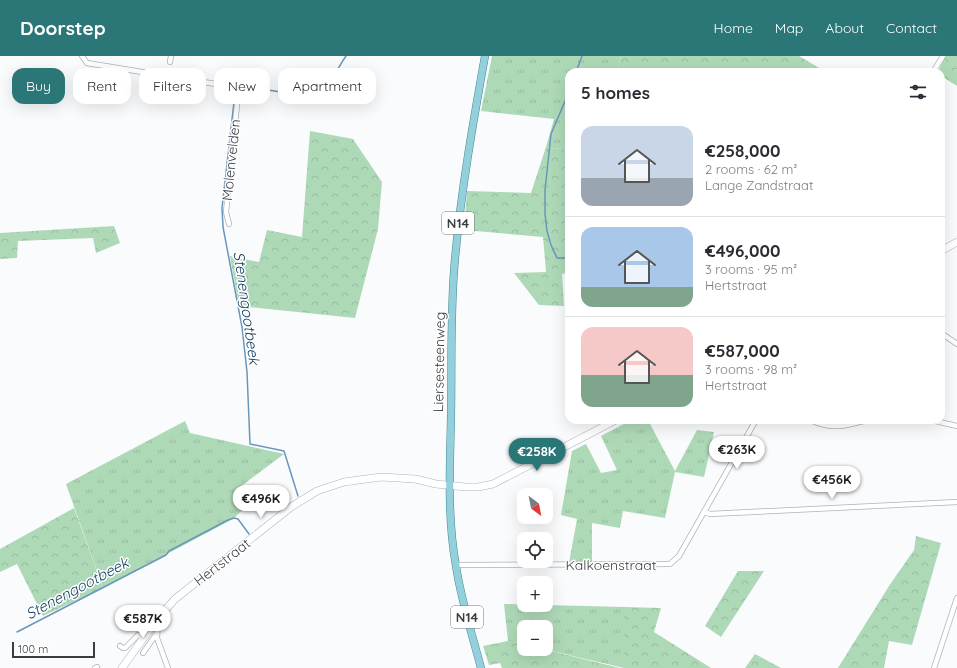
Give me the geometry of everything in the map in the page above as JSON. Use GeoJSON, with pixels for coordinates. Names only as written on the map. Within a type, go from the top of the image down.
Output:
{"type":"FeatureCollection","features":[{"type":"Feature","properties":{"kind":"main road","name":"Liersesteenweg"},"geometry":{"type":"LineString","coordinates":[[481,668],[461,596],[455,565],[451,532],[450,486],[454,261],[459,213],[485,56]]}},
{"type":"Feature","properties":{"kind":"street","name":"Molenvelden"},"geometry":{"type":"LineString","coordinates":[[82,56],[87,63],[228,86],[236,89],[238,95],[226,212],[229,224]]}},
{"type":"Feature","properties":{"kind":"street"},"geometry":{"type":"LineString","coordinates":[[170,56],[170,62]]}},
{"type":"Feature","properties":{"kind":"street"},"geometry":{"type":"LineString","coordinates":[[936,68],[943,56]]}},
{"type":"Feature","properties":{"kind":"street"},"geometry":{"type":"LineString","coordinates":[[945,249],[957,242]]}},
{"type":"Feature","properties":{"kind":"street"},"geometry":{"type":"LineString","coordinates":[[945,336],[957,344]]}},
{"type":"Feature","properties":{"kind":"street"},"geometry":{"type":"LineString","coordinates":[[945,423],[957,426]]}},
{"type":"Feature","properties":{"kind":"street","name":"Hertstraat"},"geometry":{"type":"LineString","coordinates":[[122,668],[158,618],[181,594],[291,507],[317,491],[344,482],[381,477],[415,479],[436,484],[465,487],[493,484],[608,424]]}},
{"type":"Feature","properties":{"kind":"street","name":"Kalkoenstraat"},"geometry":{"type":"LineString","coordinates":[[455,565],[667,565],[679,556],[754,424]]}},
{"type":"Feature","properties":{"kind":"street"},"geometry":{"type":"LineString","coordinates":[[819,424],[837,427],[852,424]]}},
{"type":"Feature","properties":{"kind":"street"},"geometry":{"type":"LineString","coordinates":[[704,512],[710,514],[957,502]]}},
{"type":"Feature","properties":{"kind":"street"},"geometry":{"type":"LineString","coordinates":[[934,668],[957,598]]}},
{"type":"Feature","properties":{"kind":"street"},"geometry":{"type":"LineString","coordinates":[[158,618],[158,644],[168,668]]}},
{"type":"Feature","properties":{"kind":"street"},"geometry":{"type":"LineString","coordinates":[[143,653],[157,633]]}},
{"type":"Feature","properties":{"kind":"street"},"geometry":{"type":"LineString","coordinates":[[120,646],[125,648],[138,635],[145,637]]}},
{"type":"Feature","properties":{"kind":"green space"},"geometry":{"type":"Polygon","coordinates":[[[492,56],[621,56],[618,68],[565,68],[565,149],[546,147],[554,119],[481,111],[492,56]]]}},
{"type":"Feature","properties":{"kind":"green space"},"geometry":{"type":"Polygon","coordinates":[[[621,56],[799,56],[819,68],[618,68],[621,56]]]}},
{"type":"Feature","properties":{"kind":"green space"},"geometry":{"type":"Polygon","coordinates":[[[945,56],[957,56],[957,86],[945,78],[945,68],[940,68],[945,56]]]}},
{"type":"Feature","properties":{"kind":"green space"},"geometry":{"type":"Polygon","coordinates":[[[310,131],[353,139],[382,182],[378,229],[355,318],[239,306],[230,256],[259,262],[267,230],[302,237],[310,131]]]}},
{"type":"Feature","properties":{"kind":"green space"},"geometry":{"type":"Polygon","coordinates":[[[546,147],[565,149],[565,274],[562,274],[564,306],[539,305],[514,273],[546,272],[543,237],[464,230],[467,191],[531,193],[546,147]]]}},
{"type":"Feature","properties":{"kind":"green space"},"geometry":{"type":"Polygon","coordinates":[[[114,226],[120,243],[96,253],[93,238],[18,241],[17,258],[0,259],[0,233],[114,226]]]}},
{"type":"Feature","properties":{"kind":"green space"},"geometry":{"type":"Polygon","coordinates":[[[185,421],[190,433],[284,454],[236,490],[246,507],[233,519],[103,588],[66,484],[185,421]]]}},
{"type":"Feature","properties":{"kind":"green space"},"geometry":{"type":"Polygon","coordinates":[[[624,424],[650,424],[675,471],[697,430],[714,432],[704,477],[675,472],[665,518],[623,511],[620,528],[592,523],[592,563],[569,563],[577,519],[561,515],[572,451],[586,444],[601,473],[617,470],[601,436],[624,424]]]}},
{"type":"Feature","properties":{"kind":"green space"},"geometry":{"type":"Polygon","coordinates":[[[74,508],[103,588],[43,616],[17,564],[0,572],[0,549],[74,508]]]}},
{"type":"Feature","properties":{"kind":"green space"},"geometry":{"type":"Polygon","coordinates":[[[916,536],[941,543],[912,645],[889,641],[884,668],[838,668],[889,586],[914,550],[916,536]]]}},
{"type":"Feature","properties":{"kind":"green space"},"geometry":{"type":"Polygon","coordinates":[[[738,571],[764,571],[721,637],[705,626],[738,571]]]}},
{"type":"Feature","properties":{"kind":"green space"},"geometry":{"type":"Polygon","coordinates":[[[504,604],[517,604],[517,612],[553,612],[553,605],[624,607],[624,668],[553,651],[553,620],[517,620],[517,643],[508,641],[504,604]]]}},
{"type":"Feature","properties":{"kind":"green space"},"geometry":{"type":"Polygon","coordinates":[[[624,607],[661,608],[654,632],[711,668],[624,668],[624,607]]]}},
{"type":"Feature","properties":{"kind":"green space"},"geometry":{"type":"Polygon","coordinates":[[[508,641],[517,643],[517,656],[553,656],[553,651],[620,668],[502,668],[500,663],[489,665],[483,646],[508,641]]]}},
{"type":"Feature","properties":{"kind":"green space"},"geometry":{"type":"Polygon","coordinates":[[[755,654],[781,668],[745,668],[755,654]]]}},
{"type":"Feature","properties":{"kind":"waterway","name":"Stenengootbeek"},"geometry":{"type":"LineString","coordinates":[[270,90],[312,97],[317,95],[327,86],[346,56]]}},
{"type":"Feature","properties":{"kind":"waterway"},"geometry":{"type":"LineString","coordinates":[[578,68],[582,56]]}},
{"type":"Feature","properties":{"kind":"waterway"},"geometry":{"type":"LineString","coordinates":[[565,101],[551,134],[545,190],[545,214],[547,231],[551,245],[557,258],[565,258]]}},
{"type":"Feature","properties":{"kind":"waterway","name":"Stenengootbeek"},"geometry":{"type":"LineString","coordinates":[[234,104],[222,208],[223,227],[242,327],[247,372],[250,444],[284,451],[298,496]]}},
{"type":"Feature","properties":{"kind":"waterway","name":"Stenengootbeek"},"geometry":{"type":"LineString","coordinates":[[17,632],[166,555],[169,551],[228,520],[234,518],[238,519],[249,534]]}}]}
